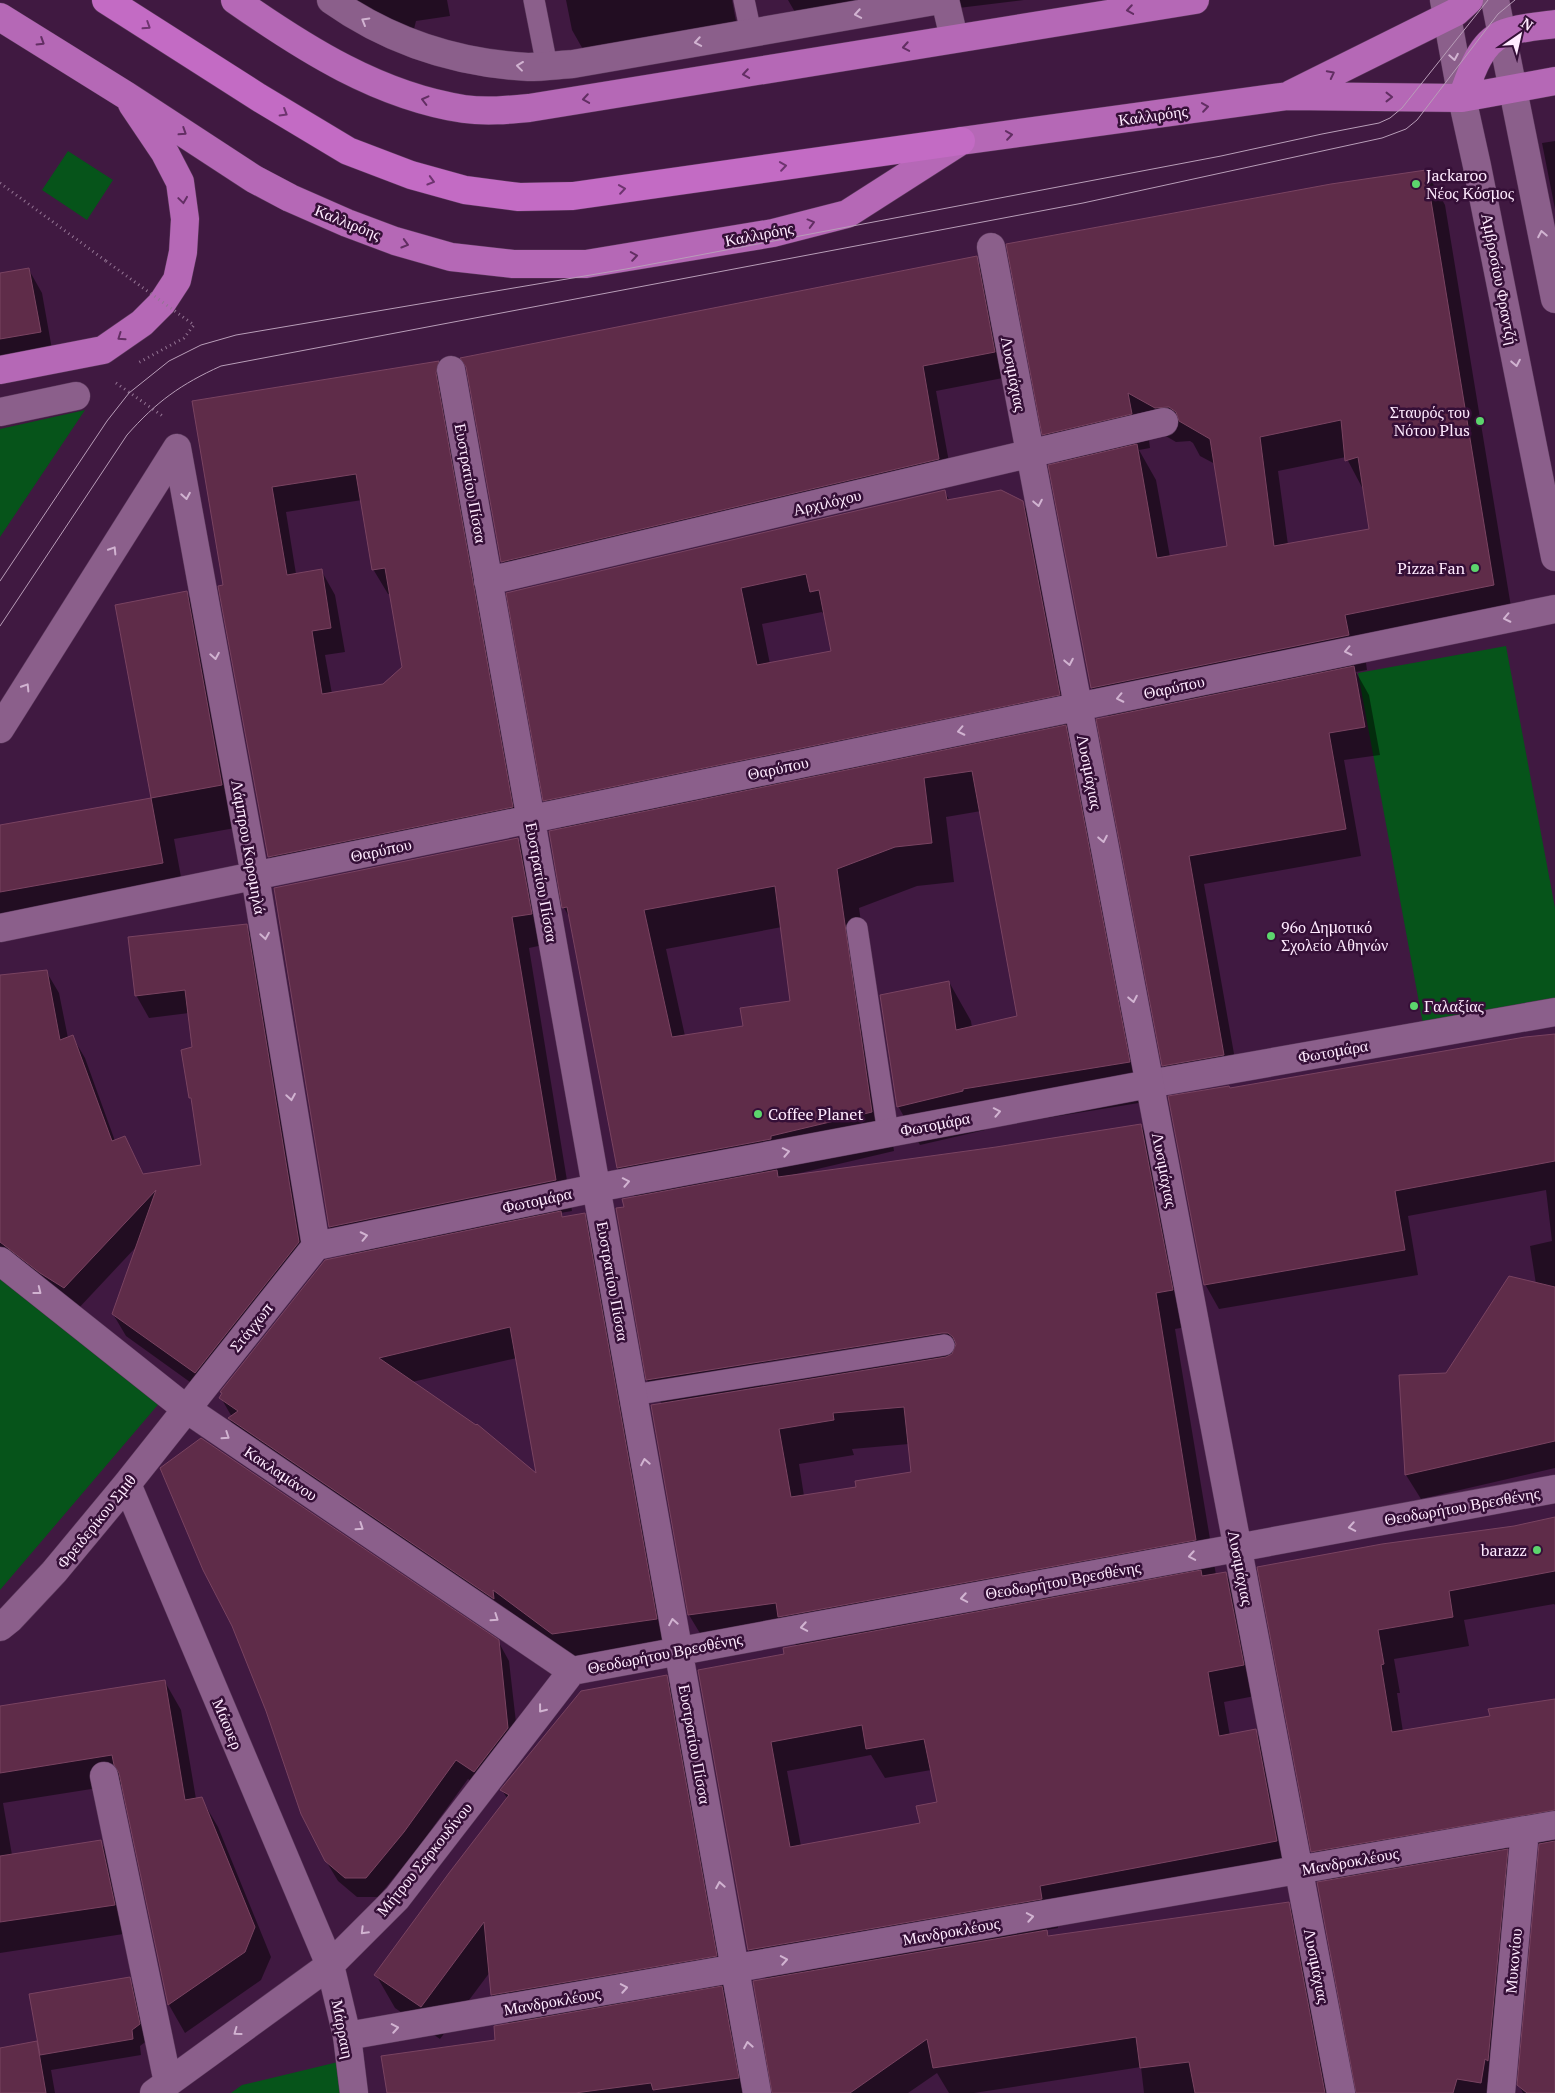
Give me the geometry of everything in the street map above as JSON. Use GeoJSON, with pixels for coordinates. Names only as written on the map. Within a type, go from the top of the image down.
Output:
{"type":"FeatureCollection","features":[{"type":"Feature","properties":{"kind":"highway"},"geometry":{"type":"LineString","coordinates":[[106,0],[258,97],[348,151],[412,175],[465,190],[519,196],[573,196],[961,141]]}},
{"type":"Feature","properties":{"kind":"main road"},"geometry":{"type":"LineString","coordinates":[[235,0],[324,58],[374,84],[422,100],[465,109],[498,111],[529,108],[756,72],[954,38],[1195,0]]}},
{"type":"Feature","properties":{"kind":"main road"},"geometry":{"type":"LineString","coordinates":[[1288,96],[1446,8],[1456,12],[1469,0]]}},
{"type":"Feature","properties":{"kind":"main road","name":"Καλλιρόης"},"geometry":{"type":"LineString","coordinates":[[0,16],[254,179],[290,198],[346,223],[396,241],[451,257],[513,264],[586,264],[773,233],[847,214],[961,141],[1288,96],[1462,98],[1555,81]]}},
{"type":"Feature","properties":{"kind":"main road"},"geometry":{"type":"LineString","coordinates":[[1462,98],[1479,58],[1490,42],[1502,34],[1555,24]]}},
{"type":"Feature","properties":{"kind":"main road"},"geometry":{"type":"LineString","coordinates":[[0,370],[103,350],[142,323],[162,303],[177,280],[183,252],[185,218],[180,182],[165,153],[127,96]]}},
{"type":"Feature","properties":{"kind":"street"},"geometry":{"type":"LineString","coordinates":[[331,0],[391,36],[429,50],[482,61],[529,67],[574,64],[940,0]]}},
{"type":"Feature","properties":{"kind":"street"},"geometry":{"type":"LineString","coordinates":[[945,0],[954,38]]}},
{"type":"Feature","properties":{"kind":"street"},"geometry":{"type":"LineString","coordinates":[[1495,0],[1555,298]]}},
{"type":"Feature","properties":{"kind":"street","name":"Αμβροσίου Φραντζή"},"geometry":{"type":"LineString","coordinates":[[1446,8],[1462,98],[1476,158],[1555,557]]}},
{"type":"Feature","properties":{"kind":"street","name":"Λυσιμάχιας"},"geometry":{"type":"LineString","coordinates":[[991,247],[1341,2093]]}},
{"type":"Feature","properties":{"kind":"street","name":"Ευστρατίου Πίσσα"},"geometry":{"type":"LineString","coordinates":[[451,370],[757,2093]]}},
{"type":"Feature","properties":{"kind":"street"},"geometry":{"type":"LineString","coordinates":[[0,412],[76,396]]}},
{"type":"Feature","properties":{"kind":"street","name":"Αρχιλόχου"},"geometry":{"type":"LineString","coordinates":[[488,581],[1164,422]]}},
{"type":"Feature","properties":{"kind":"street","name":"Λάμπρου Κορομηλά"},"geometry":{"type":"LineString","coordinates":[[0,729],[177,448],[255,876],[316,1246]]}},
{"type":"Feature","properties":{"kind":"street","name":"Θαρύπου"},"geometry":{"type":"LineString","coordinates":[[0,928],[1555,609]]}},
{"type":"Feature","properties":{"kind":"street","name":"Φωτομάρα"},"geometry":{"type":"LineString","coordinates":[[316,1246],[596,1188],[1149,1084],[1555,1012]]}},
{"type":"Feature","properties":{"kind":"street","name":"Στάγχωπ"},"geometry":{"type":"LineString","coordinates":[[185,1408],[316,1246]]}},
{"type":"Feature","properties":{"kind":"street","name":"Κακλαμάνου"},"geometry":{"type":"LineString","coordinates":[[0,1261],[185,1408],[572,1671]]}},
{"type":"Feature","properties":{"kind":"street","name":"Φρειδερίκου Σμιθ"},"geometry":{"type":"LineString","coordinates":[[0,1628],[54,1572],[127,1484],[185,1408]]}},
{"type":"Feature","properties":{"kind":"street","name":"Μάουερ"},"geometry":{"type":"LineString","coordinates":[[127,1484],[330,1965]]}},
{"type":"Feature","properties":{"kind":"street","name":"Θεοδωρήτου Βρεσθένης"},"geometry":{"type":"LineString","coordinates":[[572,1671],[1555,1489]]}},
{"type":"Feature","properties":{"kind":"street","name":"Μήτρου Σαρκουδίνου"},"geometry":{"type":"LineString","coordinates":[[161,2088],[330,1965],[398,1898],[572,1671]]}},
{"type":"Feature","properties":{"kind":"street"},"geometry":{"type":"LineString","coordinates":[[104,1776],[161,2088]]}},
{"type":"Feature","properties":{"kind":"street","name":"Μανδροκλέους"},"geometry":{"type":"LineString","coordinates":[[347,2036],[1555,1824]]}},
{"type":"Feature","properties":{"kind":"street","name":"Μυκονίου"},"geometry":{"type":"LineString","coordinates":[[1501,2093],[1525,1830]]}},
{"type":"Feature","properties":{"kind":"street","name":"Μάρραιη"},"geometry":{"type":"LineString","coordinates":[[330,1965],[347,2036],[354,2093]]}},
{"type":"Feature","properties":{"kind":"lane"},"geometry":{"type":"LineString","coordinates":[[534,0],[547,66]]}},
{"type":"Feature","properties":{"kind":"lane"},"geometry":{"type":"LineString","coordinates":[[744,0],[751,33]]}},
{"type":"Feature","properties":{"kind":"lane"},"geometry":{"type":"LineString","coordinates":[[857,928],[888,1133]]}},
{"type":"Feature","properties":{"kind":"lane"},"geometry":{"type":"LineString","coordinates":[[633,1395],[944,1345]]}},
{"type":"Feature","properties":{"kind":"path"},"geometry":{"type":"LineString","coordinates":[[0,184],[194,325],[184,338],[136,364]]}},
{"type":"Feature","properties":{"kind":"path"},"geometry":{"type":"LineString","coordinates":[[109,379],[152,408]]}},
{"type":"Feature","properties":{"kind":"green space"},"geometry":{"type":"Polygon","coordinates":[[[68,151],[113,180],[87,220],[42,190],[68,151]]]}},
{"type":"Feature","properties":{"kind":"green space"},"geometry":{"type":"Polygon","coordinates":[[[85,410],[0,537],[0,429],[85,410]]]}},
{"type":"Feature","properties":{"kind":"green space"},"geometry":{"type":"Polygon","coordinates":[[[1506,646],[1555,908],[1555,1000],[1423,1024],[1358,673],[1506,646]]]}},
{"type":"Feature","properties":{"kind":"green space"},"geometry":{"type":"Polygon","coordinates":[[[0,1275],[162,1400],[0,1590],[0,1275]]]}},
{"type":"Feature","properties":{"kind":"green space"},"geometry":{"type":"Polygon","coordinates":[[[338,2062],[342,2093],[231,2093],[242,2085],[338,2062]]]}},
{"type":"Feature","properties":{"kind":"building"},"geometry":{"type":"Polygon","coordinates":[[[1426,170],[1494,585],[1345,615],[1349,635],[1091,688],[1048,465],[1137,444],[1157,558],[1227,546],[1210,439],[1179,421],[1176,412],[1169,407],[1155,408],[1128,393],[1132,414],[1042,435],[1006,244],[1331,184],[1426,170]],[[1341,420],[1260,437],[1274,546],[1369,529],[1358,457],[1345,461],[1341,420]]]}},
{"type":"Feature","properties":{"kind":"building"},"geometry":{"type":"Polygon","coordinates":[[[977,256],[995,352],[923,366],[939,459],[501,562],[466,367],[460,358],[977,256]]]}},
{"type":"Feature","properties":{"kind":"building"},"geometry":{"type":"Polygon","coordinates":[[[29,268],[41,332],[0,339],[0,273],[29,268]]]}},
{"type":"Feature","properties":{"kind":"building"},"geometry":{"type":"Polygon","coordinates":[[[439,361],[436,373],[513,807],[268,857],[218,586],[223,585],[192,401],[439,361]],[[356,474],[272,487],[287,575],[322,569],[331,628],[312,631],[322,694],[383,684],[402,667],[385,568],[372,570],[356,474]]]}},
{"type":"Feature","properties":{"kind":"building"},"geometry":{"type":"Polygon","coordinates":[[[945,490],[947,500],[1001,490],[1023,501],[1060,695],[543,801],[506,593],[945,490]],[[806,574],[741,588],[757,665],[831,651],[819,590],[810,592],[806,574]]]}},
{"type":"Feature","properties":{"kind":"building"},"geometry":{"type":"Polygon","coordinates":[[[187,591],[222,785],[151,798],[115,605],[187,591]]]}},
{"type":"Feature","properties":{"kind":"building"},"geometry":{"type":"Polygon","coordinates":[[[1354,666],[1365,727],[1329,733],[1346,829],[1189,856],[1224,1055],[1162,1066],[1096,719],[1354,666]]]}},
{"type":"Feature","properties":{"kind":"building"},"geometry":{"type":"Polygon","coordinates":[[[1066,725],[1130,1062],[963,1089],[963,1091],[897,1107],[880,995],[949,981],[956,1030],[1017,1016],[972,771],[924,778],[932,843],[895,847],[837,869],[872,1112],[771,1136],[771,1139],[617,1168],[567,907],[562,908],[549,831],[1066,725]],[[775,886],[644,910],[672,1037],[743,1026],[740,1008],[790,1001],[775,886]]]}},
{"type":"Feature","properties":{"kind":"building"},"geometry":{"type":"Polygon","coordinates":[[[151,798],[163,863],[0,892],[0,825],[151,798]]]}},
{"type":"Feature","properties":{"kind":"building"},"geometry":{"type":"Polygon","coordinates":[[[518,838],[532,914],[512,917],[556,1180],[329,1227],[274,888],[518,838]]]}},
{"type":"Feature","properties":{"kind":"building"},"geometry":{"type":"Polygon","coordinates":[[[247,924],[299,1242],[195,1373],[112,1314],[156,1190],[64,1288],[40,1273],[0,1242],[0,975],[47,970],[60,1040],[73,1035],[112,1141],[125,1136],[143,1174],[201,1165],[191,1098],[189,1098],[181,1050],[192,1047],[185,990],[135,996],[128,937],[247,924]]]}},
{"type":"Feature","properties":{"kind":"building"},"geometry":{"type":"Polygon","coordinates":[[[1555,1034],[1555,1161],[1395,1191],[1405,1250],[1204,1285],[1168,1096],[1229,1086],[1230,1088],[1525,1037],[1555,1034]]]}},
{"type":"Feature","properties":{"kind":"building"},"geometry":{"type":"Polygon","coordinates":[[[1141,1124],[1173,1290],[1156,1293],[1196,1540],[778,1617],[776,1603],[688,1615],[651,1405],[946,1357],[952,1354],[956,1344],[953,1337],[948,1333],[942,1333],[646,1380],[616,1208],[624,1207],[622,1199],[777,1170],[778,1177],[996,1147],[1141,1124]],[[904,1407],[833,1413],[834,1420],[779,1429],[791,1497],[856,1487],[855,1481],[911,1472],[904,1407]]]}},
{"type":"Feature","properties":{"kind":"building"},"geometry":{"type":"Polygon","coordinates":[[[561,1211],[562,1217],[585,1213],[657,1619],[552,1634],[493,1590],[494,1599],[228,1418],[238,1411],[219,1398],[222,1393],[220,1392],[325,1260],[561,1211]],[[510,1327],[379,1358],[477,1424],[536,1473],[510,1327]]]}},
{"type":"Feature","properties":{"kind":"building"},"geometry":{"type":"Polygon","coordinates":[[[1509,1276],[1555,1287],[1555,1441],[1405,1475],[1399,1375],[1446,1373],[1509,1276]]]}},
{"type":"Feature","properties":{"kind":"building"},"geometry":{"type":"Polygon","coordinates":[[[201,1438],[499,1640],[508,1728],[474,1772],[456,1760],[404,1832],[366,1878],[345,1878],[325,1861],[301,1814],[266,1711],[232,1626],[203,1570],[160,1468],[201,1438]]]}},
{"type":"Feature","properties":{"kind":"building"},"geometry":{"type":"Polygon","coordinates":[[[1555,1517],[1555,1571],[1449,1591],[1453,1617],[1378,1630],[1384,1664],[1381,1665],[1392,1732],[1490,1716],[1488,1709],[1555,1699],[1555,1810],[1311,1852],[1257,1567],[1382,1544],[1514,1526],[1555,1517]]]}},
{"type":"Feature","properties":{"kind":"building"},"geometry":{"type":"Polygon","coordinates":[[[1201,1570],[1202,1576],[1226,1572],[1244,1665],[1208,1672],[1219,1736],[1256,1729],[1277,1841],[1040,1886],[1042,1899],[748,1950],[698,1670],[784,1654],[783,1648],[1201,1570]],[[862,1725],[771,1742],[790,1847],[920,1823],[916,1806],[937,1802],[924,1739],[866,1749],[862,1725]]]}},
{"type":"Feature","properties":{"kind":"building"},"geometry":{"type":"Polygon","coordinates":[[[667,1675],[717,1956],[491,1995],[484,1922],[421,2007],[374,1975],[509,1795],[500,1790],[581,1691],[667,1675]]]}},
{"type":"Feature","properties":{"kind":"building"},"geometry":{"type":"Polygon","coordinates":[[[165,1680],[185,1800],[202,1797],[255,1927],[245,1952],[168,2005],[119,1773],[114,1765],[112,1755],[0,1773],[0,1706],[165,1680]]]}},
{"type":"Feature","properties":{"kind":"building"},"geometry":{"type":"Polygon","coordinates":[[[101,1840],[115,1905],[0,1922],[0,1856],[101,1840]]]}},
{"type":"Feature","properties":{"kind":"building"},"geometry":{"type":"Polygon","coordinates":[[[1555,1841],[1555,2093],[1527,2093],[1517,2085],[1539,1844],[1555,1841]]]}},
{"type":"Feature","properties":{"kind":"building"},"geometry":{"type":"Polygon","coordinates":[[[1508,1849],[1488,2061],[1485,2059],[1481,2083],[1457,2079],[1453,2093],[1356,2093],[1317,1882],[1508,1849]]]}},
{"type":"Feature","properties":{"kind":"building"},"geometry":{"type":"Polygon","coordinates":[[[1289,1902],[1325,2093],[1195,2093],[1189,2062],[1140,2068],[1136,2037],[933,2068],[927,2039],[850,2093],[772,2093],[753,1981],[1047,1930],[1048,1936],[1289,1902]]]}},
{"type":"Feature","properties":{"kind":"building"},"geometry":{"type":"Polygon","coordinates":[[[130,1977],[140,2024],[132,2030],[133,2039],[40,2055],[29,1994],[130,1977]]]}},
{"type":"Feature","properties":{"kind":"building"},"geometry":{"type":"Polygon","coordinates":[[[722,1986],[739,2078],[653,2090],[651,2083],[575,2093],[387,2093],[381,2056],[495,2040],[494,2026],[722,1986]]]}},
{"type":"Feature","properties":{"kind":"building"},"geometry":{"type":"Polygon","coordinates":[[[37,2041],[46,2093],[0,2093],[0,2048],[37,2041]]]}},
{"type":"Feature","properties":{"kind":"tram line"},"geometry":{"type":"LineString","coordinates":[[0,581],[107,421],[129,393],[169,361],[201,345],[236,335],[626,269],[1221,156],[1379,123],[1390,118],[1402,108],[1488,0]]}},
{"type":"Feature","properties":{"kind":"tram line"},"geometry":{"type":"LineString","coordinates":[[0,626],[127,435],[159,403],[181,387],[221,366],[1083,203],[1382,138],[1406,129],[1417,120],[1498,14],[1515,0]]}},
{"type":"Feature","properties":{"kind":"place","name":"Jackaroo Νέος Κόσμος"},"geometry":{"type":"Point","coordinates":[1416,184]}},
{"type":"Feature","properties":{"kind":"place","name":"Σταυρός του Νότου Plus"},"geometry":{"type":"Point","coordinates":[1480,421]}},
{"type":"Feature","properties":{"kind":"place","name":"Pizza Fan"},"geometry":{"type":"Point","coordinates":[1475,568]}},
{"type":"Feature","properties":{"kind":"place","name":"96ο Δημοτικό Σχολείο Αθηνών"},"geometry":{"type":"Point","coordinates":[1271,936]}},
{"type":"Feature","properties":{"kind":"place","name":"Γαλαξίας"},"geometry":{"type":"Point","coordinates":[1414,1006]}},
{"type":"Feature","properties":{"kind":"place","name":"Coffee Planet"},"geometry":{"type":"Point","coordinates":[758,1114]}},
{"type":"Feature","properties":{"kind":"place","name":"barazz"},"geometry":{"type":"Point","coordinates":[1537,1550]}}]}
